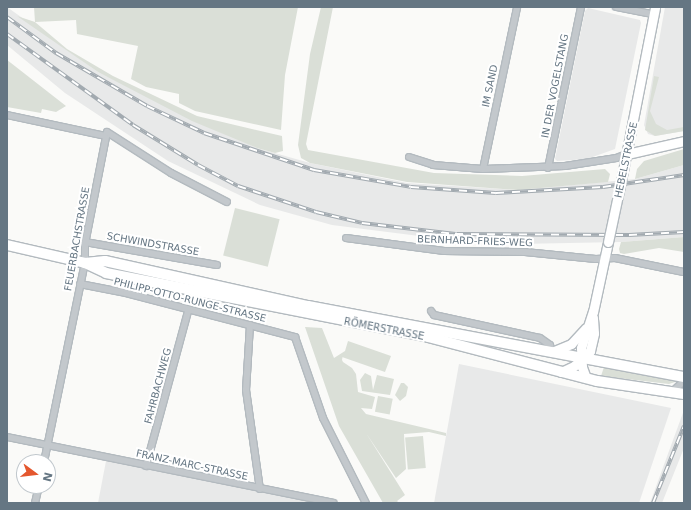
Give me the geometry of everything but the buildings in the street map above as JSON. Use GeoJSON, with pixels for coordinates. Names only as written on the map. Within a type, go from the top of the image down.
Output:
{"type":"FeatureCollection","features":[{"type":"Feature","properties":{"kind":"main road","name":"HEBELSTRASSE"},"geometry":{"type":"LineString","coordinates":[[586,378],[581,359],[588,326],[593,312],[627,154],[654,11]]}},
{"type":"Feature","properties":{"kind":"main road"},"geometry":{"type":"LineString","coordinates":[[627,154],[684,141]]}},
{"type":"Feature","properties":{"kind":"main road","name":"RÖMERSTRASSE"},"geometry":{"type":"LineString","coordinates":[[7,245],[85,263],[106,272],[428,337],[586,378],[684,394]]}},
{"type":"Feature","properties":{"kind":"main road","name":"RÖMERSTRASSE"},"geometry":{"type":"LineString","coordinates":[[85,263],[105,260],[308,306],[552,352],[581,359],[684,377]]}},
{"type":"Feature","properties":{"kind":"main road","name":"HEBELSTRASSE"},"geometry":{"type":"LineString","coordinates":[[561,372],[581,359],[590,351],[594,333],[593,312]]}},
{"type":"Feature","properties":{"kind":"main road"},"geometry":{"type":"LineString","coordinates":[[552,352],[571,344],[588,326]]}},
{"type":"Feature","properties":{"kind":"street","name":"IM SAND"},"geometry":{"type":"LineString","coordinates":[[483,169],[517,7]]}},
{"type":"Feature","properties":{"kind":"street","name":"IN DER VOGELSTANG"},"geometry":{"type":"LineString","coordinates":[[548,168],[581,7]]}},
{"type":"Feature","properties":{"kind":"street"},"geometry":{"type":"LineString","coordinates":[[616,7],[654,11]]}},
{"type":"Feature","properties":{"kind":"street"},"geometry":{"type":"LineString","coordinates":[[7,115],[106,136],[107,132],[171,173],[227,202]]}},
{"type":"Feature","properties":{"kind":"street","name":"FEUERBACHSTRASSE"},"geometry":{"type":"LineString","coordinates":[[46,454],[85,263],[85,242],[106,136]]}},
{"type":"Feature","properties":{"kind":"street"},"geometry":{"type":"LineString","coordinates":[[410,157],[433,165],[483,169],[548,168],[616,158],[627,154]]}},
{"type":"Feature","properties":{"kind":"street","name":"BERNHARD-FRIES-WEG"},"geometry":{"type":"LineString","coordinates":[[346,238],[420,249],[525,252],[604,259],[617,258],[684,272]]}},
{"type":"Feature","properties":{"kind":"street","name":"SCHWINDSTRASSE"},"geometry":{"type":"LineString","coordinates":[[85,242],[217,266]]}},
{"type":"Feature","properties":{"kind":"street","name":"PHILIPP-OTTO-RUNGE-STRASSE"},"geometry":{"type":"LineString","coordinates":[[80,284],[126,293],[188,311],[295,336],[323,418],[366,503]]}},
{"type":"Feature","properties":{"kind":"street","name":"FAHRBACHWEG"},"geometry":{"type":"LineString","coordinates":[[146,466],[188,311]]}},
{"type":"Feature","properties":{"kind":"street"},"geometry":{"type":"LineString","coordinates":[[431,311],[432,315],[540,338],[550,346],[552,352]]}},
{"type":"Feature","properties":{"kind":"street"},"geometry":{"type":"LineString","coordinates":[[250,325],[246,390],[260,488]]}},
{"type":"Feature","properties":{"kind":"street"},"geometry":{"type":"LineString","coordinates":[[671,393],[684,381]]}},
{"type":"Feature","properties":{"kind":"street","name":"FRANZ-MARC-STRASSE"},"geometry":{"type":"LineString","coordinates":[[7,437],[333,503]]}},
{"type":"Feature","properties":{"kind":"shaded area"},"geometry":{"type":"Polygon","coordinates":[[[7,7],[98,72],[257,148],[310,163],[407,183],[518,190],[635,179],[684,165],[684,237],[621,242],[517,244],[443,239],[332,225],[260,205],[168,161],[65,93],[7,45],[7,7]]]}},
{"type":"Feature","properties":{"kind":"shaded area"},"geometry":{"type":"Polygon","coordinates":[[[34,7],[298,7],[285,75],[281,130],[195,111],[179,103],[179,94],[146,87],[131,79],[138,46],[77,34],[76,20],[35,22],[34,7]]]}},
{"type":"Feature","properties":{"kind":"shaded area"},"geometry":{"type":"Polygon","coordinates":[[[321,7],[333,7],[306,144],[308,150],[434,173],[522,176],[605,169],[610,174],[608,182],[518,190],[407,182],[310,163],[301,158],[298,145],[310,54],[321,7]]]}},
{"type":"Feature","properties":{"kind":"shaded area"},"geometry":{"type":"Polygon","coordinates":[[[665,7],[684,7],[684,131],[655,136],[648,134],[644,125],[665,7]]]}},
{"type":"Feature","properties":{"kind":"shaded area"},"geometry":{"type":"Polygon","coordinates":[[[588,8],[640,20],[641,23],[615,149],[587,159],[557,161],[555,159],[585,11],[588,8]]]}},
{"type":"Feature","properties":{"kind":"shaded area"},"geometry":{"type":"Polygon","coordinates":[[[17,16],[35,22],[67,49],[113,76],[197,116],[282,136],[283,151],[275,153],[257,148],[192,121],[98,72],[17,16]]]}},
{"type":"Feature","properties":{"kind":"shaded area"},"geometry":{"type":"Polygon","coordinates":[[[7,60],[66,106],[56,112],[42,109],[41,113],[7,107],[7,60]]]}},
{"type":"Feature","properties":{"kind":"shaded area"},"geometry":{"type":"Polygon","coordinates":[[[654,76],[659,77],[650,111],[656,124],[667,130],[684,127],[684,131],[655,136],[645,130],[654,76]]]}},
{"type":"Feature","properties":{"kind":"shaded area"},"geometry":{"type":"Polygon","coordinates":[[[684,149],[684,165],[635,179],[637,169],[644,161],[684,149]]]}},
{"type":"Feature","properties":{"kind":"shaded area"},"geometry":{"type":"Polygon","coordinates":[[[235,208],[280,219],[268,267],[223,256],[235,208]]]}},
{"type":"Feature","properties":{"kind":"shaded area"},"geometry":{"type":"Polygon","coordinates":[[[684,237],[684,252],[659,248],[624,254],[620,253],[619,249],[621,242],[684,237]]]}},
{"type":"Feature","properties":{"kind":"shaded area"},"geometry":{"type":"Polygon","coordinates":[[[305,327],[322,328],[334,358],[345,351],[348,341],[391,356],[385,372],[342,357],[343,362],[352,368],[356,374],[358,392],[375,397],[372,409],[361,408],[366,414],[446,433],[446,436],[429,432],[404,434],[406,469],[396,478],[366,433],[405,495],[397,501],[399,503],[383,503],[339,426],[305,327]]]}},
{"type":"Feature","properties":{"kind":"shaded area"},"geometry":{"type":"Polygon","coordinates":[[[459,364],[671,408],[639,503],[434,503],[459,364]]]}},
{"type":"Feature","properties":{"kind":"shaded area"},"geometry":{"type":"Polygon","coordinates":[[[604,367],[678,381],[669,384],[601,376],[604,367]]]}},
{"type":"Feature","properties":{"kind":"shaded area"},"geometry":{"type":"Polygon","coordinates":[[[365,373],[371,376],[373,390],[377,375],[394,379],[390,395],[362,391],[360,380],[365,373]]]}},
{"type":"Feature","properties":{"kind":"shaded area"},"geometry":{"type":"Polygon","coordinates":[[[401,383],[404,383],[408,387],[406,396],[400,401],[395,395],[401,383]]]}},
{"type":"Feature","properties":{"kind":"shaded area"},"geometry":{"type":"Polygon","coordinates":[[[378,396],[393,399],[390,415],[375,412],[378,396]]]}},
{"type":"Feature","properties":{"kind":"shaded area"},"geometry":{"type":"Polygon","coordinates":[[[684,410],[684,448],[662,503],[650,503],[684,410]]]}},
{"type":"Feature","properties":{"kind":"shaded area"},"geometry":{"type":"Polygon","coordinates":[[[423,436],[426,468],[408,469],[405,438],[423,436]]]}},
{"type":"Feature","properties":{"kind":"shaded area"},"geometry":{"type":"Polygon","coordinates":[[[106,461],[317,503],[98,503],[106,461]]]}},
{"type":"Feature","properties":{"kind":"railway"},"geometry":{"type":"LineString","coordinates":[[7,17],[56,53],[147,106],[204,133],[314,170],[411,187],[496,193],[603,187],[684,175]]}},
{"type":"Feature","properties":{"kind":"railway"},"geometry":{"type":"LineString","coordinates":[[7,34],[133,125],[198,165],[238,186],[316,212],[362,223],[455,234],[629,235],[684,232]]}},
{"type":"Feature","properties":{"kind":"railway"},"geometry":{"type":"LineString","coordinates":[[653,503],[684,426]]}}]}
